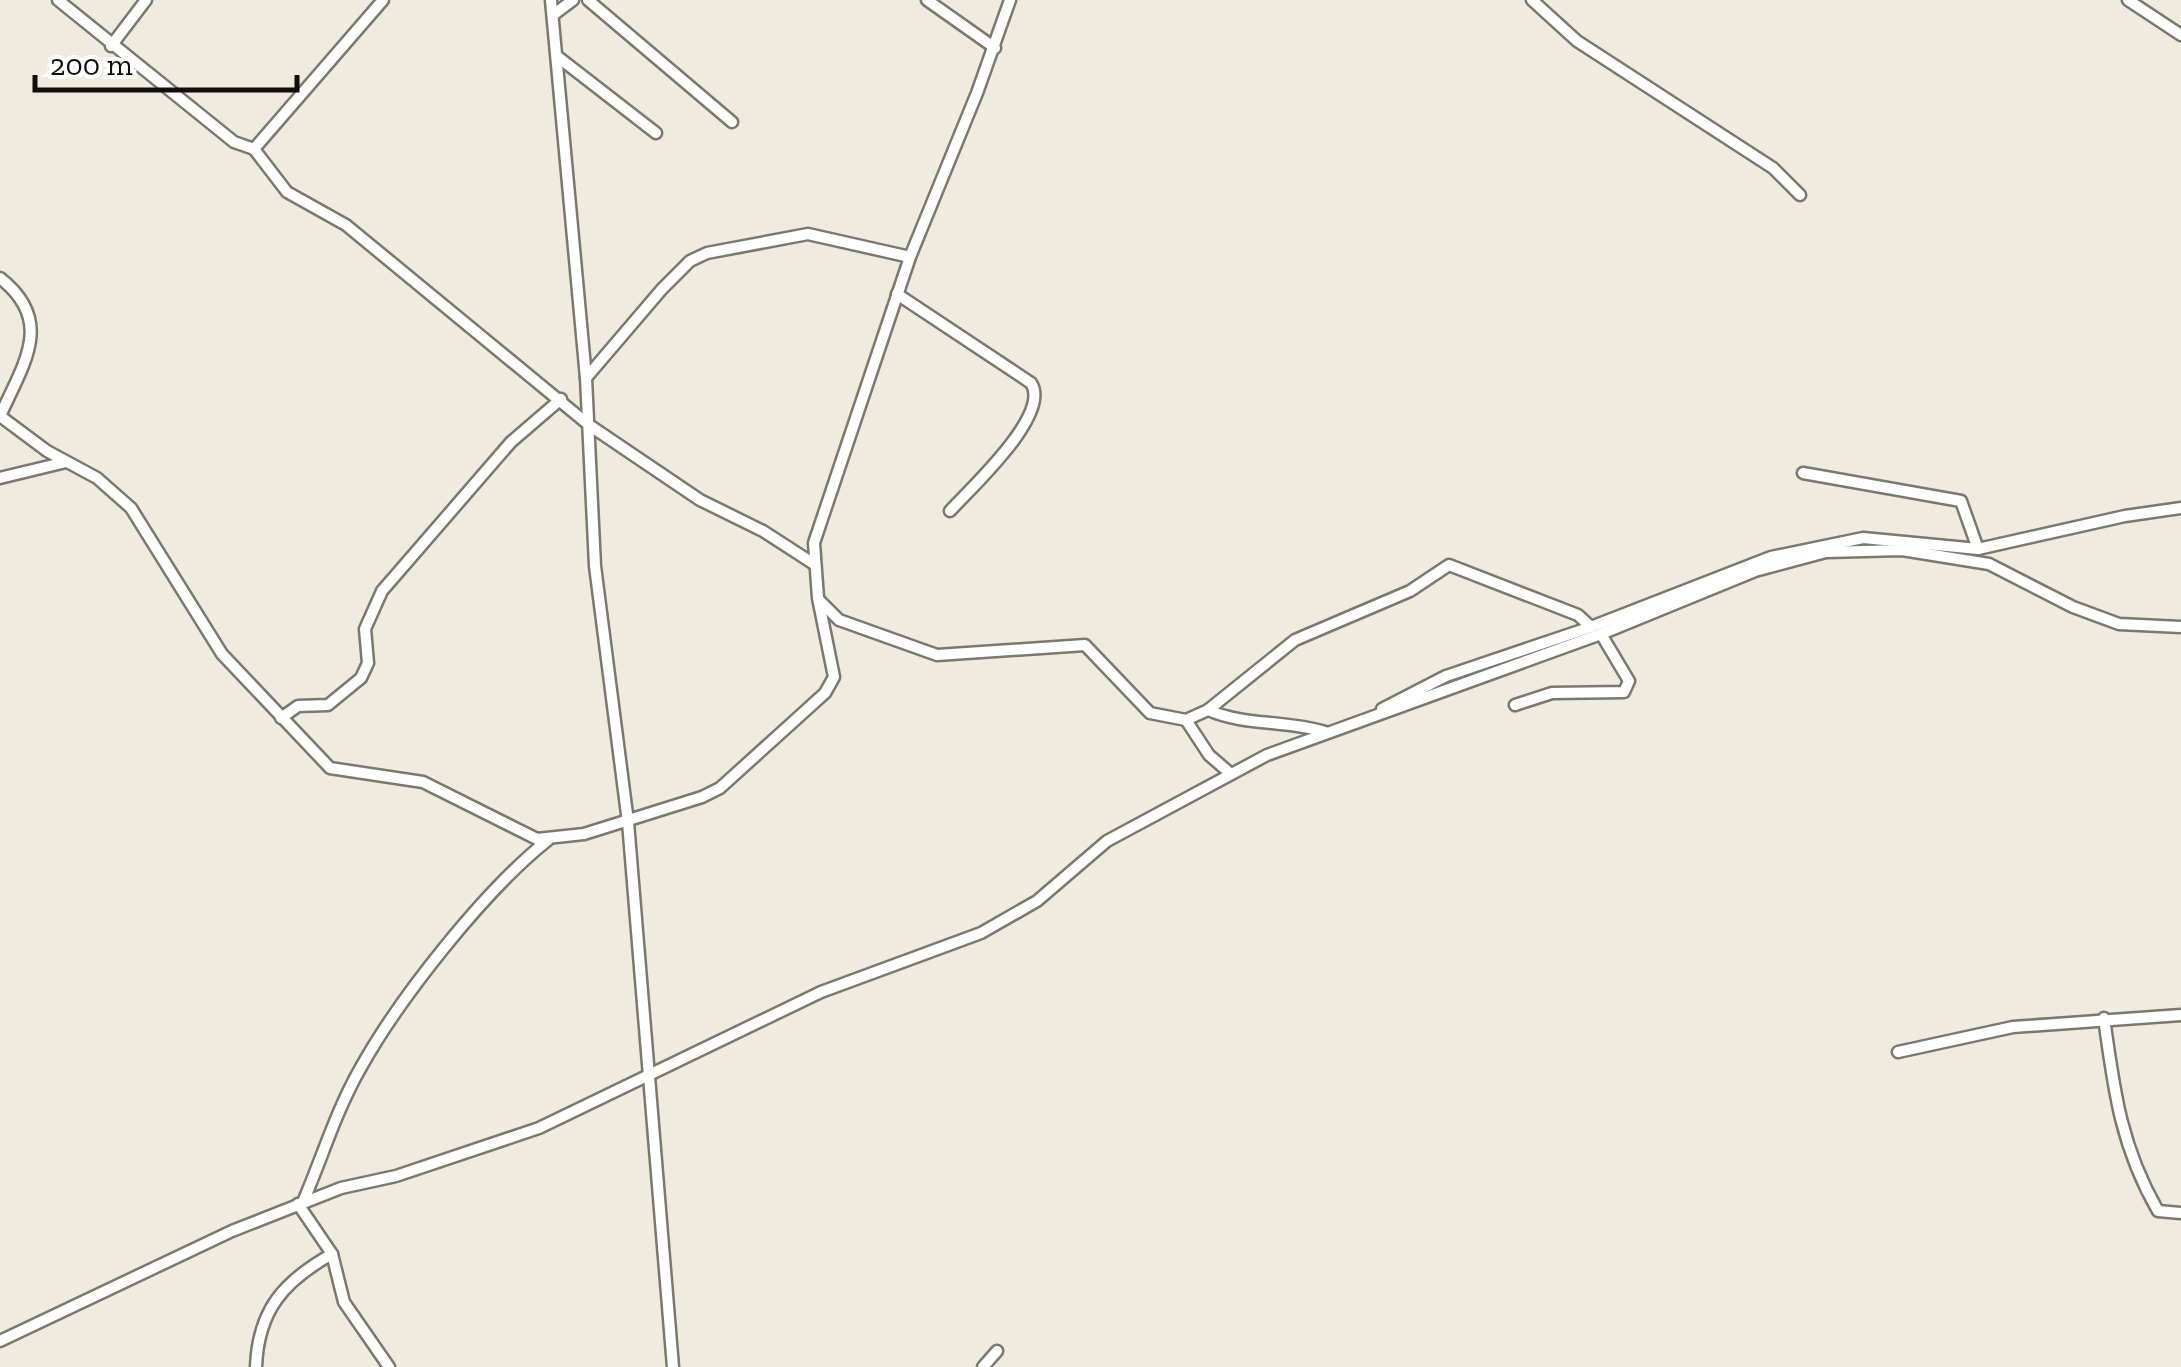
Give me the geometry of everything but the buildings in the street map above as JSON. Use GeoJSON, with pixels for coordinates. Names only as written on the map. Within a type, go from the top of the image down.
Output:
{"type":"FeatureCollection","features":[{"type":"Feature","properties":{"kind":"street"},"geometry":{"type":"LineString","coordinates":[[58,0],[234,142],[254,149],[287,192],[346,226],[561,399],[589,426],[700,500],[763,530],[814,564]]}},
{"type":"Feature","properties":{"kind":"street"},"geometry":{"type":"LineString","coordinates":[[111,46],[146,0]]}},
{"type":"Feature","properties":{"kind":"street"},"geometry":{"type":"LineString","coordinates":[[254,149],[383,0]]}},
{"type":"Feature","properties":{"kind":"street"},"geometry":{"type":"LineString","coordinates":[[551,0],[586,378],[595,566],[628,822],[673,1367]]}},
{"type":"Feature","properties":{"kind":"street"},"geometry":{"type":"LineString","coordinates":[[552,15],[573,0]]}},
{"type":"Feature","properties":{"kind":"street"},"geometry":{"type":"LineString","coordinates":[[588,0],[732,122]]}},
{"type":"Feature","properties":{"kind":"street"},"geometry":{"type":"LineString","coordinates":[[927,0],[995,48]]}},
{"type":"Feature","properties":{"kind":"street"},"geometry":{"type":"LineString","coordinates":[[0,278],[24,300],[32,323],[23,364],[0,416],[66,462],[97,478],[131,508],[222,654],[330,768],[423,782],[530,838],[549,839],[628,822],[720,788],[825,693],[834,671],[818,598],[814,564],[817,531],[910,257],[995,48],[1010,0]]}},
{"type":"Feature","properties":{"kind":"street"},"geometry":{"type":"LineString","coordinates":[[1532,0],[1553,24],[1773,168],[1800,196]]}},
{"type":"Feature","properties":{"kind":"street"},"geometry":{"type":"LineString","coordinates":[[2128,0],[2181,35]]}},
{"type":"Feature","properties":{"kind":"street"},"geometry":{"type":"LineString","coordinates":[[558,57],[656,133]]}},
{"type":"Feature","properties":{"kind":"street"},"geometry":{"type":"LineString","coordinates":[[586,378],[662,289],[690,262],[707,253],[808,234],[910,257]]}},
{"type":"Feature","properties":{"kind":"street"},"geometry":{"type":"LineString","coordinates":[[898,294],[1031,383],[1036,392],[1036,404],[1018,435],[950,511]]}},
{"type":"Feature","properties":{"kind":"street"},"geometry":{"type":"LineString","coordinates":[[281,718],[298,706],[328,705],[361,678],[368,663],[365,629],[382,591],[511,442],[561,399]]}},
{"type":"Feature","properties":{"kind":"street"},"geometry":{"type":"LineString","coordinates":[[0,478],[66,462]]}},
{"type":"Feature","properties":{"kind":"street"},"geometry":{"type":"LineString","coordinates":[[1803,473],[1961,502],[1978,548]]}},
{"type":"Feature","properties":{"kind":"street"},"geometry":{"type":"LineString","coordinates":[[1596,631],[1722,573],[1842,540],[1978,548],[2124,516],[2181,508]]}},
{"type":"Feature","properties":{"kind":"street"},"geometry":{"type":"LineString","coordinates":[[0,1341],[140,1272],[300,1203],[524,1133],[821,992],[938,951],[1012,917],[1107,841],[1231,774],[1326,732],[1360,722],[1446,676],[1596,631],[1755,571],[1859,548],[1981,562],[2104,620],[2181,627]]}},
{"type":"Feature","properties":{"kind":"street"},"geometry":{"type":"LineString","coordinates":[[818,598],[839,620],[937,655],[1085,646],[1150,714],[1186,720],[1208,710],[1295,640],[1410,590],[1448,564],[1578,615],[1596,631],[1629,681],[1624,692],[1552,693],[1516,705]]}},
{"type":"Feature","properties":{"kind":"street"},"geometry":{"type":"LineString","coordinates":[[1208,710],[1232,719],[1293,722],[1326,732]]}},
{"type":"Feature","properties":{"kind":"street"},"geometry":{"type":"LineString","coordinates":[[1186,720],[1208,755],[1231,774]]}},
{"type":"Feature","properties":{"kind":"street"},"geometry":{"type":"LineString","coordinates":[[300,1203],[360,1068],[388,1025],[500,885],[549,839]]}},
{"type":"Feature","properties":{"kind":"street"},"geometry":{"type":"LineString","coordinates":[[1898,1052],[2013,1027],[2181,1015]]}},
{"type":"Feature","properties":{"kind":"street"},"geometry":{"type":"LineString","coordinates":[[2104,1018],[2130,1162],[2158,1211],[2181,1213]]}},
{"type":"Feature","properties":{"kind":"street"},"geometry":{"type":"LineString","coordinates":[[300,1203],[332,1254],[340,1293],[389,1367]]}},
{"type":"Feature","properties":{"kind":"street"},"geometry":{"type":"LineString","coordinates":[[256,1367],[258,1336],[269,1306],[293,1278],[332,1254]]}},
{"type":"Feature","properties":{"kind":"street"},"geometry":{"type":"LineString","coordinates":[[983,1367],[997,1352]]}}]}
